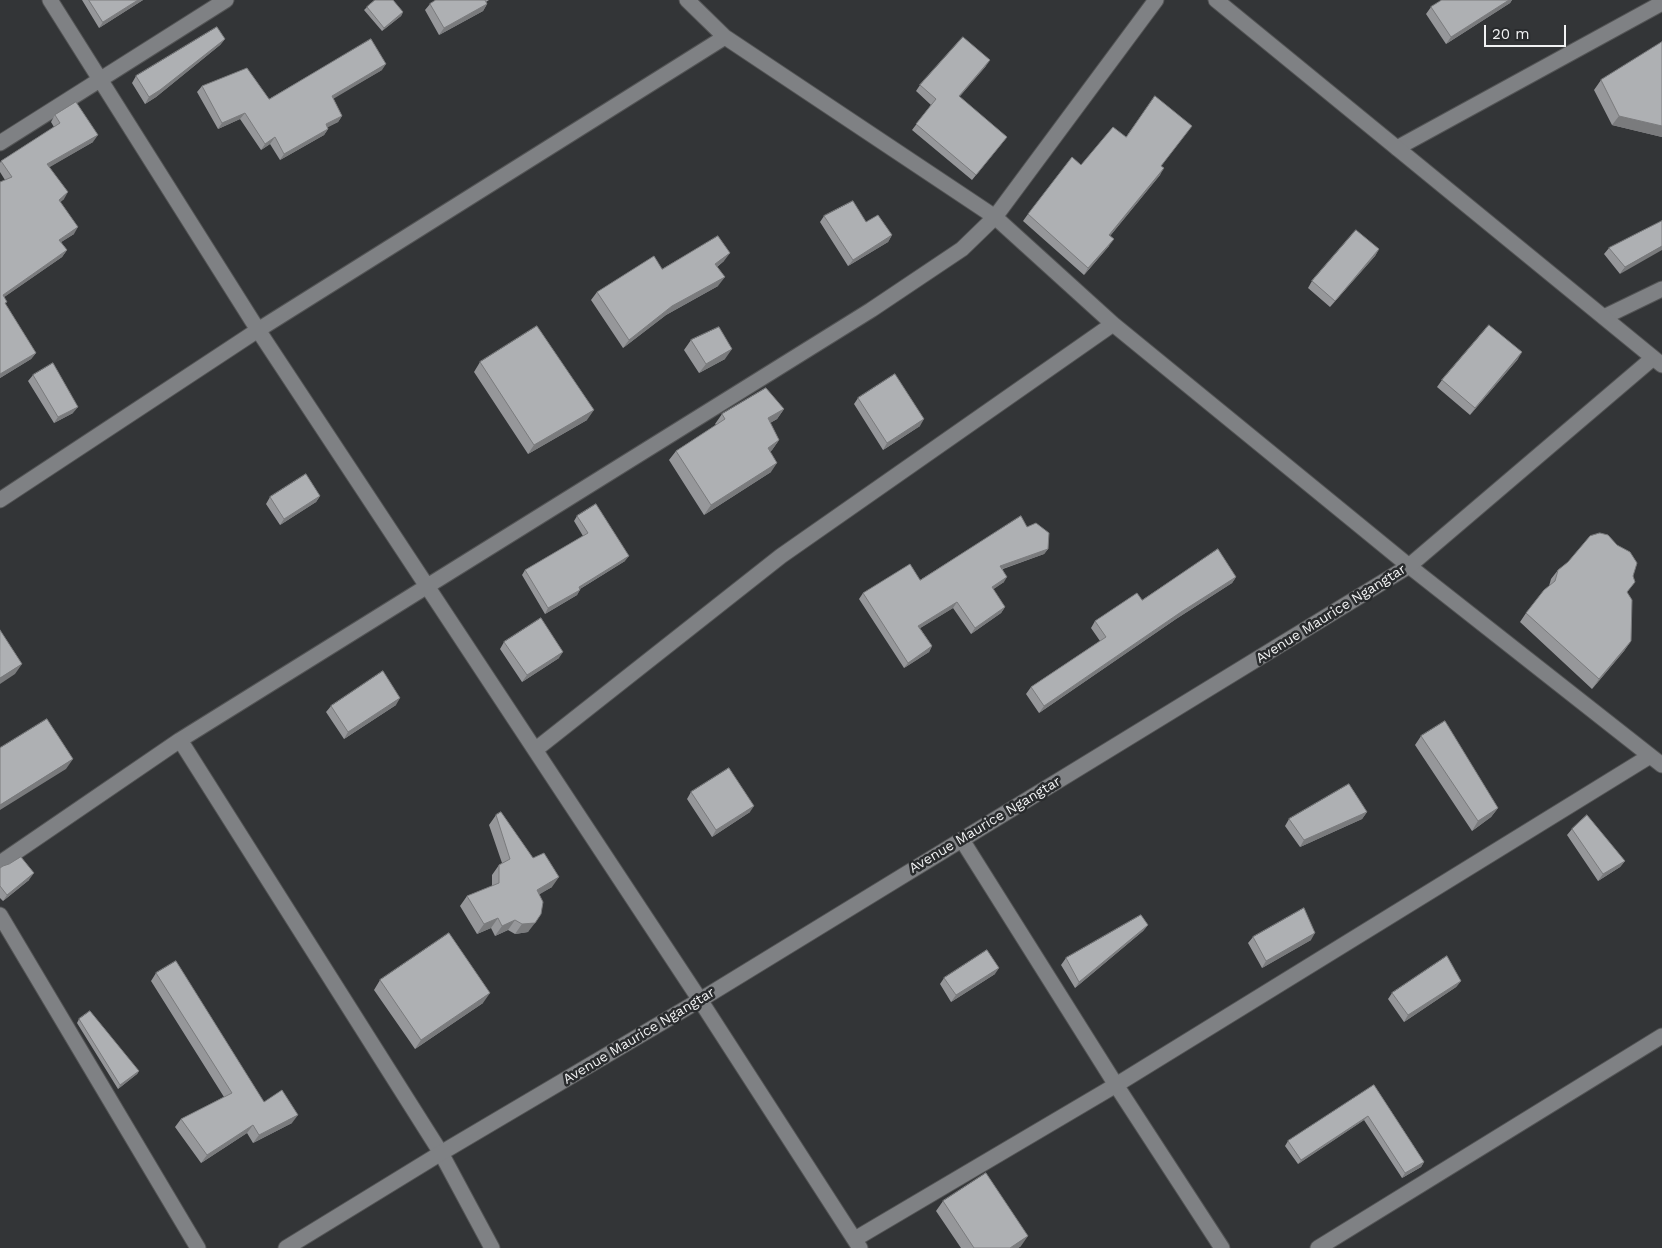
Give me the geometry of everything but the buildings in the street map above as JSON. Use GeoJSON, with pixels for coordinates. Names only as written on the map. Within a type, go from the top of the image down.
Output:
{"type":"FeatureCollection","features":[{"type":"Feature","properties":{"kind":"street"},"geometry":{"type":"LineString","coordinates":[[50,0],[258,330],[700,1000],[857,1244],[1650,756]]}},
{"type":"Feature","properties":{"kind":"street"},"geometry":{"type":"LineString","coordinates":[[0,143],[226,0]]}},
{"type":"Feature","properties":{"kind":"street"},"geometry":{"type":"LineString","coordinates":[[687,0],[725,37],[995,217],[1113,324],[1409,566],[1662,766]]}},
{"type":"Feature","properties":{"kind":"street"},"geometry":{"type":"LineString","coordinates":[[0,863],[180,740],[871,310],[962,249],[995,217],[1156,0]]}},
{"type":"Feature","properties":{"kind":"street"},"geometry":{"type":"LineString","coordinates":[[1216,0],[1657,362]]}},
{"type":"Feature","properties":{"kind":"street"},"geometry":{"type":"LineString","coordinates":[[1397,148],[1662,3]]}},
{"type":"Feature","properties":{"kind":"street"},"geometry":{"type":"LineString","coordinates":[[0,500],[258,330],[725,37]]}},
{"type":"Feature","properties":{"kind":"street"},"geometry":{"type":"LineString","coordinates":[[1604,318],[1662,289]]}},
{"type":"Feature","properties":{"kind":"street"},"geometry":{"type":"LineString","coordinates":[[535,750],[781,556],[1113,324]]}},
{"type":"Feature","properties":{"kind":"street","name":"Avenue Maurice Ngangtar"},"geometry":{"type":"LineString","coordinates":[[286,1248],[441,1153],[700,1000],[1409,566],[1657,362]]}},
{"type":"Feature","properties":{"kind":"street"},"geometry":{"type":"LineString","coordinates":[[180,740],[441,1153],[492,1248]]}},
{"type":"Feature","properties":{"kind":"street"},"geometry":{"type":"LineString","coordinates":[[962,840],[1116,1086],[1222,1248]]}},
{"type":"Feature","properties":{"kind":"street"},"geometry":{"type":"LineString","coordinates":[[0,915],[198,1248]]}},
{"type":"Feature","properties":{"kind":"street"},"geometry":{"type":"LineString","coordinates":[[1318,1248],[1662,1036]]}}]}
